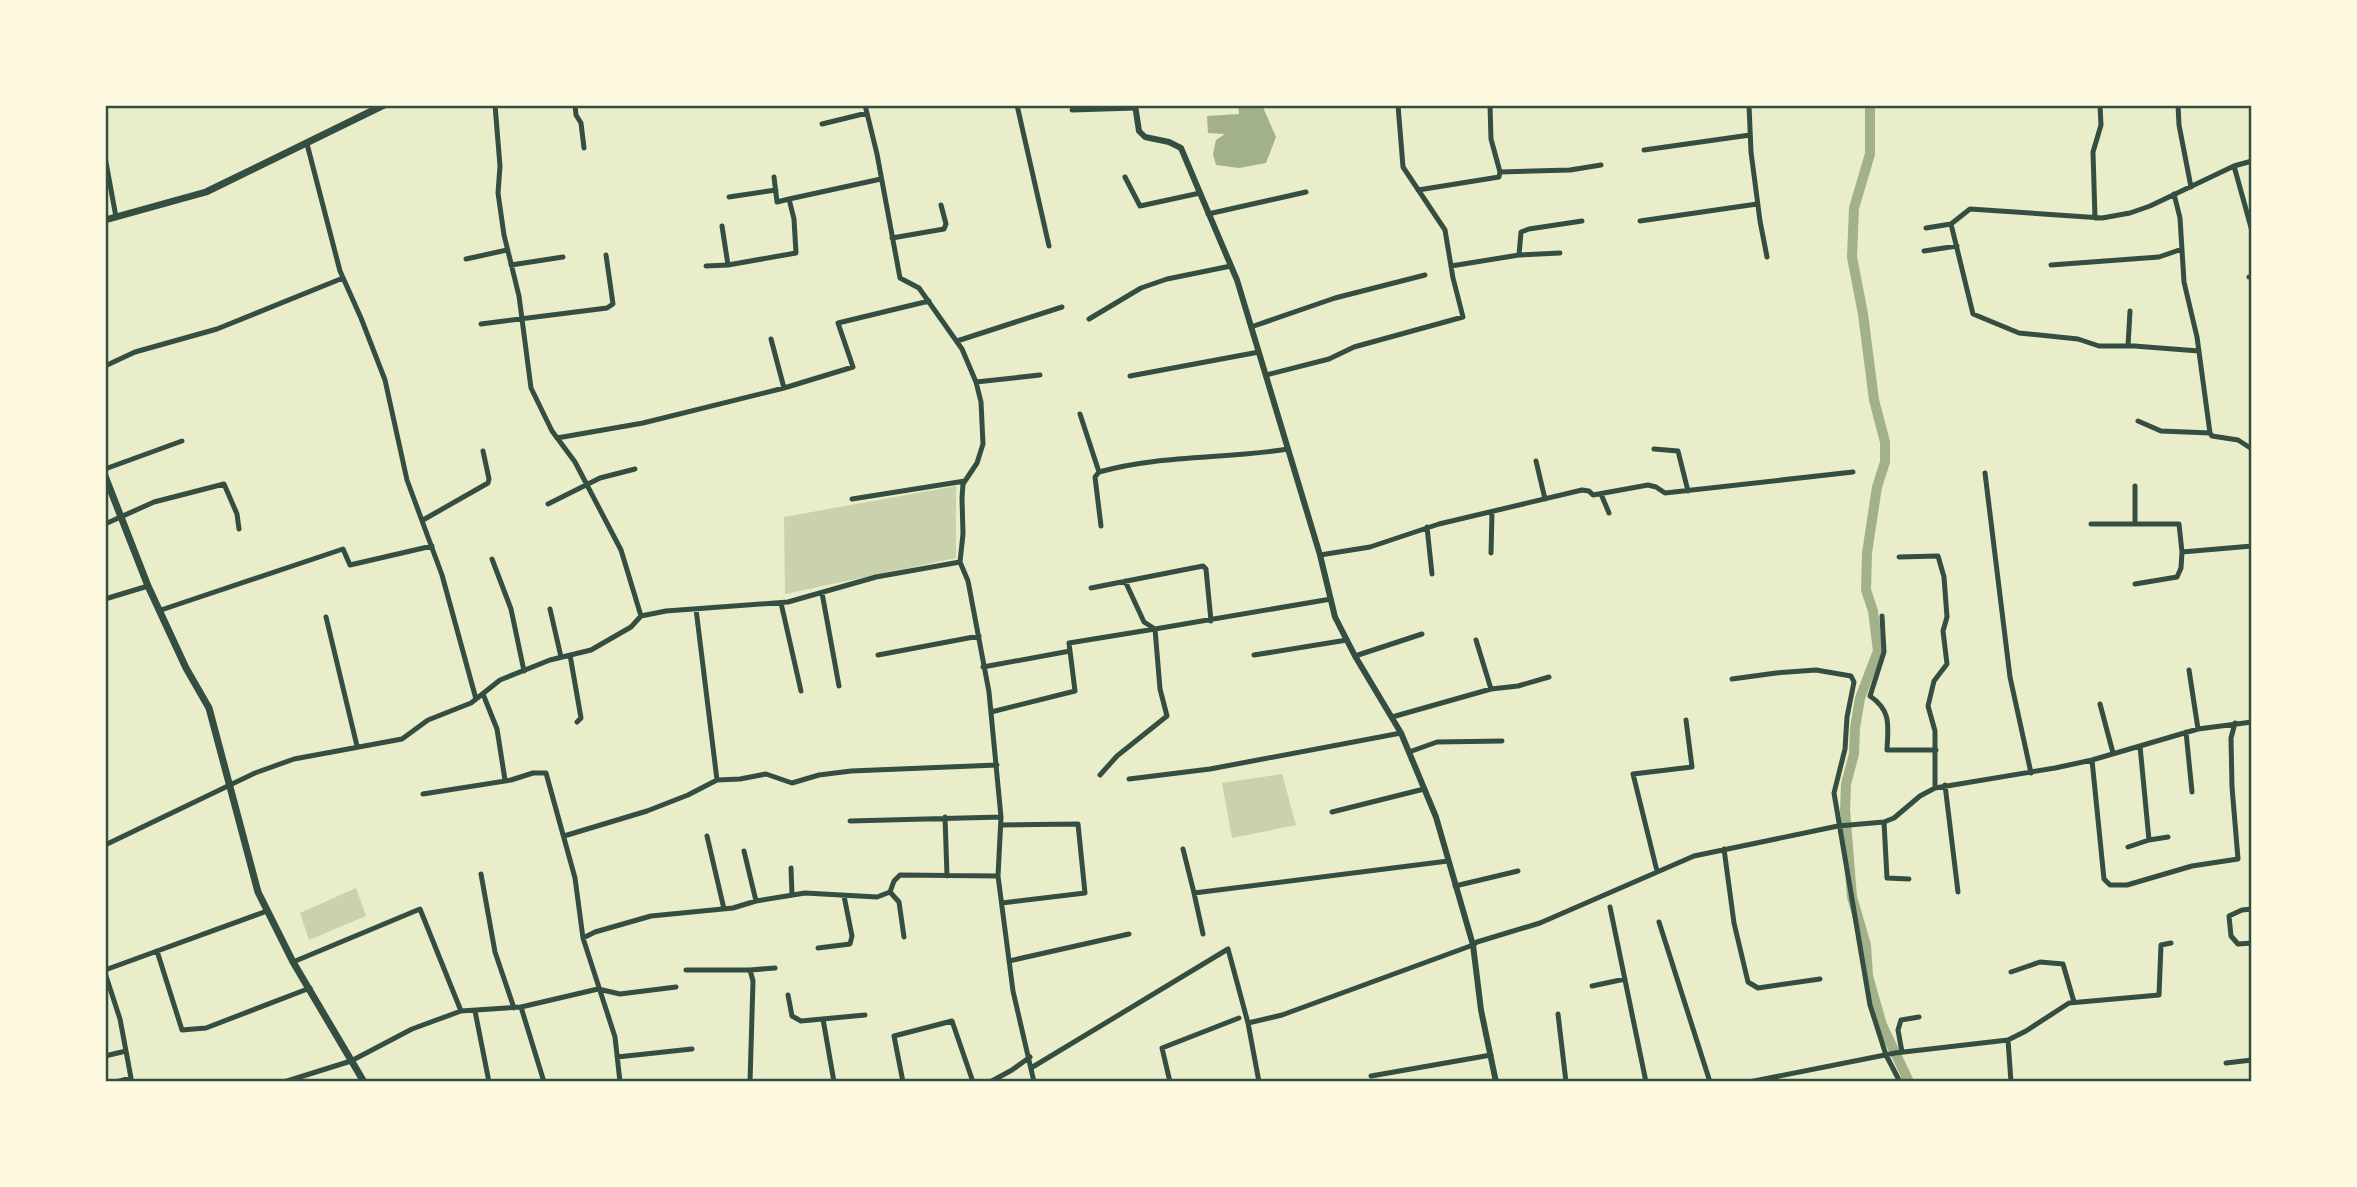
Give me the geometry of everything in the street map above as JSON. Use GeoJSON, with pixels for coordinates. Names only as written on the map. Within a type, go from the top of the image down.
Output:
{"type":"FeatureCollection","features":[{"type":"Feature","properties":{"kind":"main road"},"geometry":{"type":"LineString","coordinates":[[105,220],[206,192],[384,105]]}},
{"type":"Feature","properties":{"kind":"main road"},"geometry":{"type":"LineString","coordinates":[[105,476],[148,586],[209,708],[258,892],[293,962],[364,1082]]}},
{"type":"Feature","properties":{"kind":"street"},"geometry":{"type":"LineString","coordinates":[[495,105],[500,166],[498,193],[522,320],[531,388],[557,438],[575,462],[621,550],[641,616]]}},
{"type":"Feature","properties":{"kind":"street"},"geometry":{"type":"LineString","coordinates":[[575,105],[576,115],[581,123],[584,148]]}},
{"type":"Feature","properties":{"kind":"street"},"geometry":{"type":"LineString","coordinates":[[865,105],[900,278],[919,288],[957,341],[976,382],[981,402],[983,444],[977,463],[965,481],[961,498],[963,534],[960,562],[968,580],[991,712],[1001,817],[998,876],[1013,991],[1034,1082]]}},
{"type":"Feature","properties":{"kind":"street"},"geometry":{"type":"LineString","coordinates":[[1017,105],[1049,246]]}},
{"type":"Feature","properties":{"kind":"street"},"geometry":{"type":"LineString","coordinates":[[1266,376],[1329,359],[1354,347],[1463,317],[1445,230],[1402,167],[1398,105]]}},
{"type":"Feature","properties":{"kind":"street"},"geometry":{"type":"LineString","coordinates":[[1418,190],[1499,177],[1491,139],[1490,105]]}},
{"type":"Feature","properties":{"kind":"street"},"geometry":{"type":"LineString","coordinates":[[1749,105],[1757,204],[1767,257]]}},
{"type":"Feature","properties":{"kind":"street"},"geometry":{"type":"LineString","coordinates":[[2095,218],[2093,152],[2101,125],[2100,105]]}},
{"type":"Feature","properties":{"kind":"street"},"geometry":{"type":"LineString","coordinates":[[2178,105],[2179,125],[2191,187]]}},
{"type":"Feature","properties":{"kind":"street"},"geometry":{"type":"LineString","coordinates":[[1072,110],[1135,107],[1139,131],[1145,137],[1169,142],[1181,148],[1231,266],[1320,555],[1335,617],[1401,733],[1436,817],[1473,945],[1481,1010],[1496,1082]]}},
{"type":"Feature","properties":{"kind":"street"},"geometry":{"type":"LineString","coordinates":[[822,124],[867,113]]}},
{"type":"Feature","properties":{"kind":"street"},"geometry":{"type":"LineString","coordinates":[[1644,150],[1750,135]]}},
{"type":"Feature","properties":{"kind":"street"},"geometry":{"type":"LineString","coordinates":[[307,144],[343,278],[385,380],[407,480],[432,546],[476,699]]}},
{"type":"Feature","properties":{"kind":"street"},"geometry":{"type":"LineString","coordinates":[[105,157],[116,217]]}},
{"type":"Feature","properties":{"kind":"street"},"geometry":{"type":"LineString","coordinates":[[1926,228],[1951,224],[1970,209],[2095,218],[2130,213],[2234,166],[2252,161]]}},
{"type":"Feature","properties":{"kind":"street"},"geometry":{"type":"LineString","coordinates":[[1500,172],[1570,170],[1601,165]]}},
{"type":"Feature","properties":{"kind":"street"},"geometry":{"type":"LineString","coordinates":[[2234,166],[2252,231]]}},
{"type":"Feature","properties":{"kind":"street"},"geometry":{"type":"LineString","coordinates":[[774,177],[777,202],[881,179]]}},
{"type":"Feature","properties":{"kind":"street"},"geometry":{"type":"LineString","coordinates":[[1125,177],[1140,206],[1200,193]]}},
{"type":"Feature","properties":{"kind":"street"},"geometry":{"type":"LineString","coordinates":[[729,197],[776,190]]}},
{"type":"Feature","properties":{"kind":"street"},"geometry":{"type":"LineString","coordinates":[[1208,214],[1306,192]]}},
{"type":"Feature","properties":{"kind":"street"},"geometry":{"type":"LineString","coordinates":[[2174,194],[2180,218],[2184,282],[2199,351],[2210,433]]}},
{"type":"Feature","properties":{"kind":"street"},"geometry":{"type":"LineString","coordinates":[[706,266],[728,265],[796,253],[789,200]]}},
{"type":"Feature","properties":{"kind":"street"},"geometry":{"type":"LineString","coordinates":[[1640,221],[1757,204]]}},
{"type":"Feature","properties":{"kind":"street"},"geometry":{"type":"LineString","coordinates":[[892,239],[944,229],[946,224],[941,205]]}},
{"type":"Feature","properties":{"kind":"street"},"geometry":{"type":"LineString","coordinates":[[1520,255],[1521,232],[1582,221]]}},
{"type":"Feature","properties":{"kind":"street"},"geometry":{"type":"LineString","coordinates":[[1951,224],[1973,314],[2019,333],[2054,335],[2099,346],[2199,351]]}},
{"type":"Feature","properties":{"kind":"street"},"geometry":{"type":"LineString","coordinates":[[722,226],[728,265]]}},
{"type":"Feature","properties":{"kind":"street"},"geometry":{"type":"LineString","coordinates":[[1924,251],[1956,246]]}},
{"type":"Feature","properties":{"kind":"street"},"geometry":{"type":"LineString","coordinates":[[2051,265],[2159,257],[2182,249]]}},
{"type":"Feature","properties":{"kind":"street"},"geometry":{"type":"LineString","coordinates":[[466,259],[507,250]]}},
{"type":"Feature","properties":{"kind":"street"},"geometry":{"type":"LineString","coordinates":[[1451,266],[1520,255],[1560,253]]}},
{"type":"Feature","properties":{"kind":"street"},"geometry":{"type":"LineString","coordinates":[[481,324],[607,309],[613,304],[607,256]]}},
{"type":"Feature","properties":{"kind":"street"},"geometry":{"type":"LineString","coordinates":[[511,265],[563,257]]}},
{"type":"Feature","properties":{"kind":"street"},"geometry":{"type":"LineString","coordinates":[[1089,320],[1141,288],[1167,279],[1231,266]]}},
{"type":"Feature","properties":{"kind":"street"},"geometry":{"type":"LineString","coordinates":[[1251,327],[1335,298],[1425,275]]}},
{"type":"Feature","properties":{"kind":"street"},"geometry":{"type":"LineString","coordinates":[[105,366],[135,352],[217,329],[343,278]]}},
{"type":"Feature","properties":{"kind":"street"},"geometry":{"type":"LineString","coordinates":[[557,438],[643,423],[853,368],[838,323],[929,301]]}},
{"type":"Feature","properties":{"kind":"street"},"geometry":{"type":"LineString","coordinates":[[957,341],[1062,307]]}},
{"type":"Feature","properties":{"kind":"street"},"geometry":{"type":"LineString","coordinates":[[2128,346],[2130,311]]}},
{"type":"Feature","properties":{"kind":"street"},"geometry":{"type":"LineString","coordinates":[[771,339],[784,388]]}},
{"type":"Feature","properties":{"kind":"street"},"geometry":{"type":"LineString","coordinates":[[1130,376],[1259,352]]}},
{"type":"Feature","properties":{"kind":"street"},"geometry":{"type":"LineString","coordinates":[[976,382],[1040,375]]}},
{"type":"Feature","properties":{"kind":"street"},"geometry":{"type":"LineString","coordinates":[[1080,414],[1099,472]]}},
{"type":"Feature","properties":{"kind":"street"},"geometry":{"type":"LineString","coordinates":[[2138,421],[2161,431],[2210,433],[2212,436],[2238,440],[2252,449]]}},
{"type":"Feature","properties":{"kind":"street"},"geometry":{"type":"LineString","coordinates":[[105,469],[182,441]]}},
{"type":"Feature","properties":{"kind":"street"},"geometry":{"type":"LineString","coordinates":[[1101,526],[1095,477],[1099,472],[1151,463],[1250,455],[1288,449]]}},
{"type":"Feature","properties":{"kind":"street"},"geometry":{"type":"LineString","coordinates":[[1654,449],[1678,451],[1688,491]]}},
{"type":"Feature","properties":{"kind":"street"},"geometry":{"type":"LineString","coordinates":[[423,520],[488,484],[483,451]]}},
{"type":"Feature","properties":{"kind":"street"},"geometry":{"type":"LineString","coordinates":[[1536,461],[1545,499]]}},
{"type":"Feature","properties":{"kind":"street"},"geometry":{"type":"LineString","coordinates":[[548,504],[600,478],[635,469]]}},
{"type":"Feature","properties":{"kind":"street"},"geometry":{"type":"LineString","coordinates":[[1320,555],[1370,547],[1427,527],[1582,490],[1593,495],[1648,485],[1665,493],[1853,472]]}},
{"type":"Feature","properties":{"kind":"street"},"geometry":{"type":"LineString","coordinates":[[1985,473],[2010,677],[2031,773]]}},
{"type":"Feature","properties":{"kind":"street"},"geometry":{"type":"LineString","coordinates":[[852,499],[965,481]]}},
{"type":"Feature","properties":{"kind":"street"},"geometry":{"type":"LineString","coordinates":[[105,524],[154,502],[224,484],[237,514],[239,529]]}},
{"type":"Feature","properties":{"kind":"street"},"geometry":{"type":"LineString","coordinates":[[2135,524],[2136,486]]}},
{"type":"Feature","properties":{"kind":"street"},"geometry":{"type":"LineString","coordinates":[[1601,494],[1609,513]]}},
{"type":"Feature","properties":{"kind":"street"},"geometry":{"type":"LineString","coordinates":[[1491,553],[1492,512]]}},
{"type":"Feature","properties":{"kind":"street"},"geometry":{"type":"LineString","coordinates":[[2091,524],[2179,524],[2182,552],[2181,568],[2177,577],[2135,584]]}},
{"type":"Feature","properties":{"kind":"street"},"geometry":{"type":"LineString","coordinates":[[1427,527],[1432,574]]}},
{"type":"Feature","properties":{"kind":"street"},"geometry":{"type":"LineString","coordinates":[[161,610],[343,549],[350,565],[432,546]]}},
{"type":"Feature","properties":{"kind":"street"},"geometry":{"type":"LineString","coordinates":[[2182,552],[2252,546]]}},
{"type":"Feature","properties":{"kind":"street"},"geometry":{"type":"LineString","coordinates":[[1899,557],[1937,556],[1944,577],[1947,617],[1943,631],[1947,664],[1934,681],[1928,706],[1935,731],[1935,788]]}},
{"type":"Feature","properties":{"kind":"street"},"geometry":{"type":"LineString","coordinates":[[492,559],[511,609],[524,671]]}},
{"type":"Feature","properties":{"kind":"street"},"geometry":{"type":"LineString","coordinates":[[105,845],[255,773],[293,759],[402,739],[428,720],[476,699],[500,680],[561,657],[591,650],[631,627],[641,616],[781,603],[876,577],[960,562]]}},
{"type":"Feature","properties":{"kind":"street"},"geometry":{"type":"LineString","coordinates":[[1091,588],[1203,566],[1206,569],[1210,621]]}},
{"type":"Feature","properties":{"kind":"street"},"geometry":{"type":"LineString","coordinates":[[1125,581],[1144,622],[1155,629]]}},
{"type":"Feature","properties":{"kind":"street"},"geometry":{"type":"LineString","coordinates":[[105,598],[148,586]]}},
{"type":"Feature","properties":{"kind":"street"},"geometry":{"type":"LineString","coordinates":[[822,593],[839,685]]}},
{"type":"Feature","properties":{"kind":"street"},"geometry":{"type":"LineString","coordinates":[[991,712],[1075,691],[1069,643],[1331,599]]}},
{"type":"Feature","properties":{"kind":"street"},"geometry":{"type":"LineString","coordinates":[[781,603],[801,691]]}},
{"type":"Feature","properties":{"kind":"street"},"geometry":{"type":"LineString","coordinates":[[550,609],[561,657]]}},
{"type":"Feature","properties":{"kind":"street"},"geometry":{"type":"LineString","coordinates":[[695,609],[717,780]]}},
{"type":"Feature","properties":{"kind":"street"},"geometry":{"type":"LineString","coordinates":[[1882,616],[1884,652],[1870,696],[1882,704],[1887,718],[1887,750],[1936,750]]}},
{"type":"Feature","properties":{"kind":"street"},"geometry":{"type":"LineString","coordinates":[[326,617],[358,746]]}},
{"type":"Feature","properties":{"kind":"street"},"geometry":{"type":"LineString","coordinates":[[1100,775],[1116,756],[1167,716],[1160,689],[1155,629]]}},
{"type":"Feature","properties":{"kind":"street"},"geometry":{"type":"LineString","coordinates":[[1355,656],[1422,634]]}},
{"type":"Feature","properties":{"kind":"street"},"geometry":{"type":"LineString","coordinates":[[878,655],[979,636]]}},
{"type":"Feature","properties":{"kind":"street"},"geometry":{"type":"LineString","coordinates":[[1254,655],[1347,639]]}},
{"type":"Feature","properties":{"kind":"street"},"geometry":{"type":"LineString","coordinates":[[1476,640],[1491,689]]}},
{"type":"Feature","properties":{"kind":"street"},"geometry":{"type":"LineString","coordinates":[[983,667],[1070,651]]}},
{"type":"Feature","properties":{"kind":"street"},"geometry":{"type":"LineString","coordinates":[[570,655],[581,718],[577,722]]}},
{"type":"Feature","properties":{"kind":"street"},"geometry":{"type":"LineString","coordinates":[[1732,679],[1816,670],[1851,676],[1854,682],[1847,717],[1845,749],[1834,793],[1870,1005],[1886,1055],[1900,1082]]}},
{"type":"Feature","properties":{"kind":"street"},"geometry":{"type":"LineString","coordinates":[[2189,670],[2198,729]]}},
{"type":"Feature","properties":{"kind":"street"},"geometry":{"type":"LineString","coordinates":[[1392,716],[1491,689],[1518,686],[1549,677]]}},
{"type":"Feature","properties":{"kind":"street"},"geometry":{"type":"LineString","coordinates":[[483,694],[497,729],[505,780]]}},
{"type":"Feature","properties":{"kind":"street"},"geometry":{"type":"LineString","coordinates":[[2100,704],[2113,753]]}},
{"type":"Feature","properties":{"kind":"street"},"geometry":{"type":"LineString","coordinates":[[1657,871],[1633,774],[1692,767],[1686,720]]}},
{"type":"Feature","properties":{"kind":"street"},"geometry":{"type":"LineString","coordinates":[[1248,1023],[1282,1015],[1476,942],[1540,923],[1694,856],[1838,826],[1884,822],[1894,818],[1920,796],[1945,785],[2031,773],[2092,760],[2198,729],[2252,722]]}},
{"type":"Feature","properties":{"kind":"street"},"geometry":{"type":"LineString","coordinates":[[2092,760],[2104,878],[2110,885],[2127,885],[2192,866],[2238,859],[2232,787],[2231,738],[2235,723]]}},
{"type":"Feature","properties":{"kind":"street"},"geometry":{"type":"LineString","coordinates":[[2186,732],[2192,792]]}},
{"type":"Feature","properties":{"kind":"street"},"geometry":{"type":"LineString","coordinates":[[1129,779],[1210,769],[1401,733]]}},
{"type":"Feature","properties":{"kind":"street"},"geometry":{"type":"LineString","coordinates":[[1409,751],[1437,742],[1502,741]]}},
{"type":"Feature","properties":{"kind":"street"},"geometry":{"type":"LineString","coordinates":[[2140,746],[2150,840]]}},
{"type":"Feature","properties":{"kind":"street"},"geometry":{"type":"LineString","coordinates":[[564,836],[648,811],[717,780],[766,774],[792,783],[820,775],[851,771],[997,765]]}},
{"type":"Feature","properties":{"kind":"street"},"geometry":{"type":"LineString","coordinates":[[423,794],[533,773],[546,773],[575,878],[583,938],[615,1037],[620,1082]]}},
{"type":"Feature","properties":{"kind":"street"},"geometry":{"type":"LineString","coordinates":[[1945,785],[1958,892]]}},
{"type":"Feature","properties":{"kind":"street"},"geometry":{"type":"LineString","coordinates":[[1332,811],[1424,789]]}},
{"type":"Feature","properties":{"kind":"street"},"geometry":{"type":"LineString","coordinates":[[945,817],[947,876]]}},
{"type":"Feature","properties":{"kind":"street"},"geometry":{"type":"LineString","coordinates":[[850,821],[1001,817]]}},
{"type":"Feature","properties":{"kind":"street"},"geometry":{"type":"LineString","coordinates":[[1884,822],[1887,878],[1909,879]]}},
{"type":"Feature","properties":{"kind":"street"},"geometry":{"type":"LineString","coordinates":[[1000,825],[1078,824],[1085,893],[1002,903]]}},
{"type":"Feature","properties":{"kind":"street"},"geometry":{"type":"LineString","coordinates":[[707,836],[724,909]]}},
{"type":"Feature","properties":{"kind":"street"},"geometry":{"type":"LineString","coordinates":[[2128,846],[2168,837]]}},
{"type":"Feature","properties":{"kind":"street"},"geometry":{"type":"LineString","coordinates":[[1183,849],[1203,934]]}},
{"type":"Feature","properties":{"kind":"street"},"geometry":{"type":"LineString","coordinates":[[1724,849],[1734,923],[1748,982],[1758,988],[1820,979]]}},
{"type":"Feature","properties":{"kind":"street"},"geometry":{"type":"LineString","coordinates":[[744,851],[756,901]]}},
{"type":"Feature","properties":{"kind":"street"},"geometry":{"type":"LineString","coordinates":[[1194,892],[1448,861]]}},
{"type":"Feature","properties":{"kind":"street"},"geometry":{"type":"LineString","coordinates":[[791,867],[792,895]]}},
{"type":"Feature","properties":{"kind":"street"},"geometry":{"type":"LineString","coordinates":[[1455,886],[1517,871]]}},
{"type":"Feature","properties":{"kind":"street"},"geometry":{"type":"LineString","coordinates":[[481,874],[495,952],[544,1082]]}},
{"type":"Feature","properties":{"kind":"street"},"geometry":{"type":"LineString","coordinates":[[583,938],[651,916],[724,909],[805,893],[877,897],[890,892],[894,881],[900,875],[998,876]]}},
{"type":"Feature","properties":{"kind":"street"},"geometry":{"type":"LineString","coordinates":[[890,892],[899,902],[904,937]]}},
{"type":"Feature","properties":{"kind":"street"},"geometry":{"type":"LineString","coordinates":[[818,948],[850,944],[852,936],[844,896]]}},
{"type":"Feature","properties":{"kind":"street"},"geometry":{"type":"LineString","coordinates":[[1610,907],[1646,1082]]}},
{"type":"Feature","properties":{"kind":"street"},"geometry":{"type":"LineString","coordinates":[[293,962],[420,909],[461,1011]]}},
{"type":"Feature","properties":{"kind":"street"},"geometry":{"type":"LineString","coordinates":[[2252,909],[2229,916],[2231,936],[2238,944],[2252,943]]}},
{"type":"Feature","properties":{"kind":"street"},"geometry":{"type":"LineString","coordinates":[[116,1082],[131,1078],[130,1066],[120,1019],[105,971],[267,911]]}},
{"type":"Feature","properties":{"kind":"street"},"geometry":{"type":"LineString","coordinates":[[1659,922],[1710,1082]]}},
{"type":"Feature","properties":{"kind":"street"},"geometry":{"type":"LineString","coordinates":[[1009,961],[1129,934]]}},
{"type":"Feature","properties":{"kind":"street"},"geometry":{"type":"LineString","coordinates":[[1749,1082],[1915,1050],[2008,1040],[2033,1027],[2059,1007],[2074,1002],[2159,995],[2161,945],[2171,943]]}},
{"type":"Feature","properties":{"kind":"street"},"geometry":{"type":"LineString","coordinates":[[1031,1068],[1228,949],[1248,1023],[1259,1082]]}},
{"type":"Feature","properties":{"kind":"street"},"geometry":{"type":"LineString","coordinates":[[157,951],[182,1030],[206,1028],[310,988]]}},
{"type":"Feature","properties":{"kind":"street"},"geometry":{"type":"LineString","coordinates":[[2011,972],[2040,962],[2063,964],[2074,1002]]}},
{"type":"Feature","properties":{"kind":"street"},"geometry":{"type":"LineString","coordinates":[[686,970],[775,968]]}},
{"type":"Feature","properties":{"kind":"street"},"geometry":{"type":"LineString","coordinates":[[750,970],[750,1082]]}},
{"type":"Feature","properties":{"kind":"street"},"geometry":{"type":"LineString","coordinates":[[1592,986],[1625,979]]}},
{"type":"Feature","properties":{"kind":"street"},"geometry":{"type":"LineString","coordinates":[[284,1082],[351,1061],[412,1029],[461,1011],[517,1007],[598,989],[620,994],[676,987]]}},
{"type":"Feature","properties":{"kind":"street"},"geometry":{"type":"LineString","coordinates":[[788,995],[792,1016],[801,1021],[865,1015]]}},
{"type":"Feature","properties":{"kind":"street"},"geometry":{"type":"LineString","coordinates":[[475,1011],[489,1082]]}},
{"type":"Feature","properties":{"kind":"street"},"geometry":{"type":"LineString","coordinates":[[1558,1014],[1566,1082]]}},
{"type":"Feature","properties":{"kind":"street"},"geometry":{"type":"LineString","coordinates":[[1899,1053],[1898,1030],[1901,1020],[1919,1017]]}},
{"type":"Feature","properties":{"kind":"street"},"geometry":{"type":"LineString","coordinates":[[1170,1082],[1162,1048],[1239,1018]]}},
{"type":"Feature","properties":{"kind":"street"},"geometry":{"type":"LineString","coordinates":[[823,1019],[834,1082]]}},
{"type":"Feature","properties":{"kind":"street"},"geometry":{"type":"LineString","coordinates":[[903,1082],[894,1036],[952,1021],[973,1082]]}},
{"type":"Feature","properties":{"kind":"street"},"geometry":{"type":"LineString","coordinates":[[2008,1040],[2011,1082]]}},
{"type":"Feature","properties":{"kind":"street"},"geometry":{"type":"LineString","coordinates":[[617,1057],[692,1049]]}},
{"type":"Feature","properties":{"kind":"street"},"geometry":{"type":"LineString","coordinates":[[105,1056],[126,1051]]}},
{"type":"Feature","properties":{"kind":"street"},"geometry":{"type":"LineString","coordinates":[[1371,1076],[1491,1055]]}},
{"type":"Feature","properties":{"kind":"street"},"geometry":{"type":"LineString","coordinates":[[990,1082],[1030,1057]]}},
{"type":"Feature","properties":{"kind":"street"},"geometry":{"type":"LineString","coordinates":[[2226,1063],[2252,1060]]}},
{"type":"Feature","properties":{"kind":"shaded area"},"geometry":{"type":"Polygon","coordinates":[[[1238,105],[1262,105],[1276,137],[1266,163],[1239,168],[1216,165],[1213,154],[1216,140],[1225,134],[1208,133],[1207,116],[1239,114],[1238,105]]]}},
{"type":"Feature","properties":{"kind":"shaded area"},"geometry":{"type":"Polygon","coordinates":[[[956,486],[956,558],[785,594],[784,517],[956,486]]]}},
{"type":"Feature","properties":{"kind":"shaded area"},"geometry":{"type":"Polygon","coordinates":[[[1282,774],[1296,825],[1232,838],[1222,783],[1282,774]]]}},
{"type":"Feature","properties":{"kind":"shaded area"},"geometry":{"type":"Polygon","coordinates":[[[356,888],[366,916],[309,940],[300,913],[356,888]]]}},
{"type":"Feature","properties":{"kind":"waterway"},"geometry":{"type":"LineString","coordinates":[[1870,105],[1870,154],[1854,208],[1852,257],[1863,314],[1874,400],[1885,442],[1885,462],[1877,487],[1867,553],[1866,590],[1873,611],[1878,651],[1860,698],[1854,754],[1846,784],[1845,810],[1852,897],[1866,945],[1868,976],[1882,1025],[1909,1082]]}}]}
